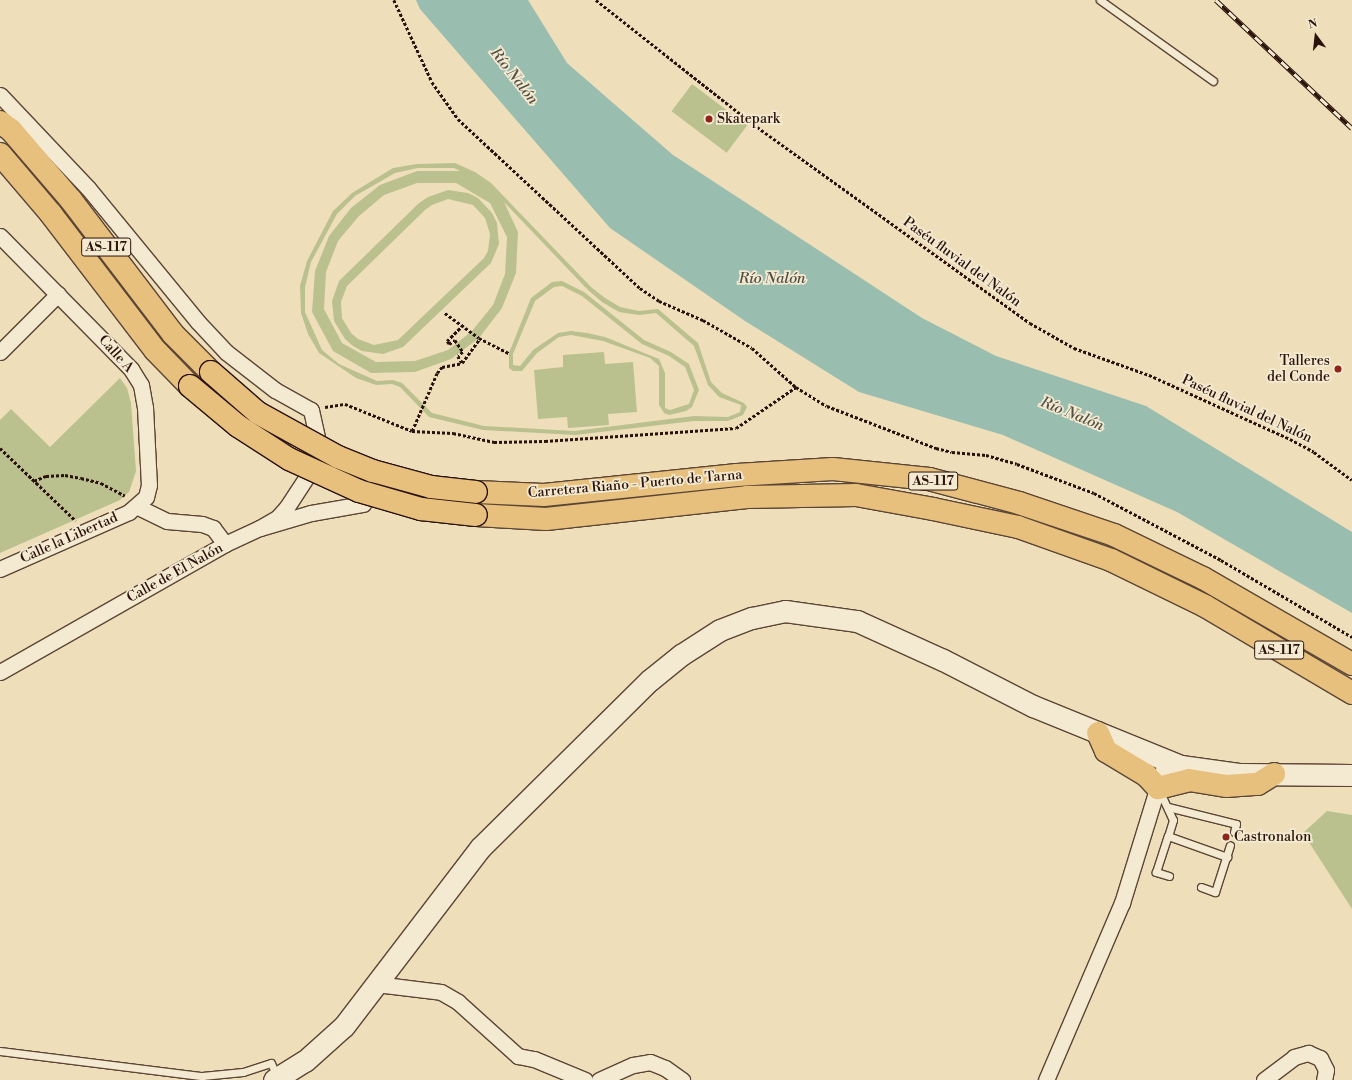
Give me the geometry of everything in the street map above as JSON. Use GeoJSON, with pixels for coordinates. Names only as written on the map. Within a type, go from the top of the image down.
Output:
{"type":"FeatureCollection","features":[{"type":"Feature","properties":{"kind":"main road","name":"Carretera Riaño - Puerto de Tarna"},"geometry":{"type":"LineString","coordinates":[[0,122],[11,130],[71,200],[173,334],[211,372],[258,413],[338,457],[373,471],[431,487],[476,492],[544,495],[738,475],[833,469],[929,479],[1019,503],[1114,535],[1203,578],[1352,664]]}},
{"type":"Feature","properties":{"kind":"main road","name":"Carretera Riaño - Puerto de Tarna"},"geometry":{"type":"LineString","coordinates":[[0,154],[51,214],[155,350],[190,386],[238,426],[289,459],[359,491],[421,509],[476,516],[546,519],[747,497],[856,495],[933,509],[1018,527],[1111,560],[1205,606],[1352,693]]}},
{"type":"Feature","properties":{"kind":"main road"},"geometry":{"type":"LineString","coordinates":[[276,1079],[305,1061],[344,1026],[480,848],[650,680],[681,655],[720,630],[752,618],[786,611],[857,621],[943,660],[1033,706],[1181,766],[1240,774],[1352,775]]}},
{"type":"Feature","properties":{"kind":"main road"},"geometry":{"type":"LineString","coordinates":[[1098,733],[1106,752],[1146,775],[1158,788],[1189,780],[1226,786],[1258,784],[1274,774]]}},
{"type":"Feature","properties":{"kind":"street"},"geometry":{"type":"LineString","coordinates":[[0,95],[88,188],[193,316],[226,352],[276,390],[311,410],[321,455],[287,507],[276,518],[260,528]]}},
{"type":"Feature","properties":{"kind":"street","name":"Calle A"},"geometry":{"type":"LineString","coordinates":[[0,236],[131,369],[141,386],[149,485],[146,497],[138,506]]}},
{"type":"Feature","properties":{"kind":"street"},"geometry":{"type":"LineString","coordinates":[[0,352],[58,294]]}},
{"type":"Feature","properties":{"kind":"street","name":"Calle de El Nalón"},"geometry":{"type":"LineString","coordinates":[[0,672],[225,544],[260,528],[311,512],[363,504]]}},
{"type":"Feature","properties":{"kind":"street"},"geometry":{"type":"LineString","coordinates":[[138,506],[167,521],[202,524],[213,528],[225,544]]}},
{"type":"Feature","properties":{"kind":"street","name":"Calle la Libertad"},"geometry":{"type":"LineString","coordinates":[[0,569],[83,533],[138,506]]}},
{"type":"Feature","properties":{"kind":"street"},"geometry":{"type":"LineString","coordinates":[[1046,1080],[1122,903],[1166,760]]}},
{"type":"Feature","properties":{"kind":"street"},"geometry":{"type":"LineString","coordinates":[[376,984],[441,992],[458,1002],[518,1056],[534,1059],[585,1080]]}},
{"type":"Feature","properties":{"kind":"street"},"geometry":{"type":"LineString","coordinates":[[1264,1080],[1294,1057],[1308,1053],[1320,1058],[1326,1070],[1324,1080]]}},
{"type":"Feature","properties":{"kind":"street"},"geometry":{"type":"LineString","coordinates":[[599,1080],[633,1065],[650,1062],[665,1068],[682,1080]]}},
{"type":"Feature","properties":{"kind":"lane"},"geometry":{"type":"LineString","coordinates":[[1100,0],[1213,81]]}},
{"type":"Feature","properties":{"kind":"lane"},"geometry":{"type":"LineString","coordinates":[[1158,788],[1173,820],[1156,872],[1169,876]]}},
{"type":"Feature","properties":{"kind":"lane"},"geometry":{"type":"LineString","coordinates":[[1168,807],[1236,824],[1234,832]]}},
{"type":"Feature","properties":{"kind":"lane"},"geometry":{"type":"LineString","coordinates":[[1168,836],[1227,857]]}},
{"type":"Feature","properties":{"kind":"lane"},"geometry":{"type":"LineString","coordinates":[[1201,887],[1215,892],[1230,845]]}},
{"type":"Feature","properties":{"kind":"lane"},"geometry":{"type":"LineString","coordinates":[[0,1051],[202,1076],[243,1072],[271,1063],[276,1079]]}},
{"type":"Feature","properties":{"kind":"path"},"geometry":{"type":"LineString","coordinates":[[394,0],[432,82],[458,119],[640,288],[659,301],[703,320],[752,348],[796,387],[826,406],[936,448],[952,452],[986,455],[1017,464],[1094,493],[1221,560],[1352,637]]}},
{"type":"Feature","properties":{"kind":"path","name":"Paséu fluvial del Nalón"},"geometry":{"type":"LineString","coordinates":[[596,0],[753,124],[1030,323],[1074,348],[1149,375],[1290,439],[1314,452],[1352,480]]}},
{"type":"Feature","properties":{"kind":"path"},"geometry":{"type":"LineString","coordinates":[[445,313],[480,338],[509,352]]}},
{"type":"Feature","properties":{"kind":"path"},"geometry":{"type":"LineString","coordinates":[[462,364],[458,356],[463,352],[455,340],[450,344],[447,341],[463,325]]}},
{"type":"Feature","properties":{"kind":"path"},"geometry":{"type":"LineString","coordinates":[[412,431],[437,373],[442,367],[462,364],[480,338]]}},
{"type":"Feature","properties":{"kind":"path"},"geometry":{"type":"LineString","coordinates":[[311,410],[345,404],[412,431],[453,433],[494,442],[736,428],[796,387]]}},
{"type":"Feature","properties":{"kind":"path"},"geometry":{"type":"LineString","coordinates":[[0,448],[80,524],[83,533]]}},
{"type":"Feature","properties":{"kind":"path"},"geometry":{"type":"LineString","coordinates":[[34,481],[58,476],[81,478],[119,491],[138,506]]}},
{"type":"Feature","properties":{"kind":"green space","name":"Skatepark"},"geometry":{"type":"Polygon","coordinates":[[[692,84],[747,126],[727,153],[672,111],[692,84]]]}},
{"type":"Feature","properties":{"kind":"green space"},"geometry":{"type":"Polygon","coordinates":[[[455,163],[475,172],[491,183],[591,287],[605,298],[620,307],[639,311],[658,309],[698,343],[711,382],[722,393],[744,403],[747,407],[743,415],[728,421],[694,421],[575,435],[483,430],[429,417],[400,387],[392,384],[376,385],[356,378],[319,353],[308,334],[301,313],[300,286],[307,261],[333,211],[352,193],[393,168],[417,164],[455,163]],[[418,168],[395,173],[355,196],[337,214],[311,262],[305,287],[305,312],[322,350],[339,364],[377,381],[393,380],[402,383],[432,413],[484,426],[574,431],[694,416],[728,417],[740,412],[741,405],[719,397],[708,385],[694,346],[656,313],[639,315],[619,312],[602,302],[588,290],[504,202],[518,232],[516,273],[502,308],[479,338],[451,359],[415,372],[371,373],[333,351],[312,312],[315,271],[329,236],[351,208],[380,185],[417,171],[460,171],[454,168],[418,168]],[[417,183],[384,195],[359,216],[338,241],[326,272],[324,309],[342,343],[376,362],[415,361],[448,350],[472,331],[493,305],[505,274],[507,237],[490,203],[456,183],[417,183]]]}},
{"type":"Feature","properties":{"kind":"green space"},"geometry":{"type":"Polygon","coordinates":[[[448,190],[468,193],[478,198],[492,213],[497,223],[499,244],[491,263],[403,347],[383,354],[362,351],[345,339],[334,321],[332,301],[339,281],[419,203],[428,197],[448,190]],[[448,199],[432,205],[425,210],[347,286],[341,302],[342,318],[351,333],[358,339],[374,345],[398,340],[484,258],[488,251],[490,234],[485,218],[473,205],[448,199]]]}},
{"type":"Feature","properties":{"kind":"green space"},"geometry":{"type":"Polygon","coordinates":[[[562,281],[584,292],[644,340],[671,352],[689,364],[699,390],[692,407],[686,411],[669,415],[664,413],[659,405],[659,366],[650,358],[603,341],[571,335],[559,337],[537,353],[522,371],[513,371],[509,368],[509,353],[531,298],[552,282],[562,281]],[[562,286],[554,287],[535,301],[513,354],[513,365],[520,366],[533,350],[558,333],[571,331],[587,333],[605,337],[659,359],[665,373],[665,408],[670,410],[689,404],[694,390],[685,367],[669,356],[642,344],[582,296],[562,286]]]}},
{"type":"Feature","properties":{"kind":"green space"},"geometry":{"type":"Polygon","coordinates":[[[604,352],[605,364],[633,362],[637,412],[608,414],[609,425],[568,428],[567,417],[538,419],[534,370],[563,367],[563,355],[604,352]]]}},
{"type":"Feature","properties":{"kind":"green space"},"geometry":{"type":"Polygon","coordinates":[[[120,378],[127,388],[131,403],[136,471],[129,492],[120,500],[0,553],[0,420],[11,409],[50,447],[120,378]]]}},
{"type":"Feature","properties":{"kind":"green space"},"geometry":{"type":"Polygon","coordinates":[[[1327,811],[1352,815],[1352,909],[1303,833],[1327,811]]]}},
{"type":"Feature","properties":{"kind":"water","name":"Río Nalón"},"geometry":{"type":"Polygon","coordinates":[[[416,0],[528,0],[567,63],[673,155],[922,318],[996,356],[1146,406],[1352,532],[1352,613],[1177,512],[1003,435],[859,392],[745,321],[610,228],[420,9],[416,0]]]}},
{"type":"Feature","properties":{"kind":"railway"},"geometry":{"type":"LineString","coordinates":[[1216,0],[1352,128]]}},
{"type":"Feature","properties":{"kind":"place","name":"Skatepark"},"geometry":{"type":"Point","coordinates":[709,119]}},
{"type":"Feature","properties":{"kind":"place","name":"Talleres del Conde"},"geometry":{"type":"Point","coordinates":[1338,369]}},
{"type":"Feature","properties":{"kind":"place","name":"Castronalon"},"geometry":{"type":"Point","coordinates":[1226,837]}}]}
